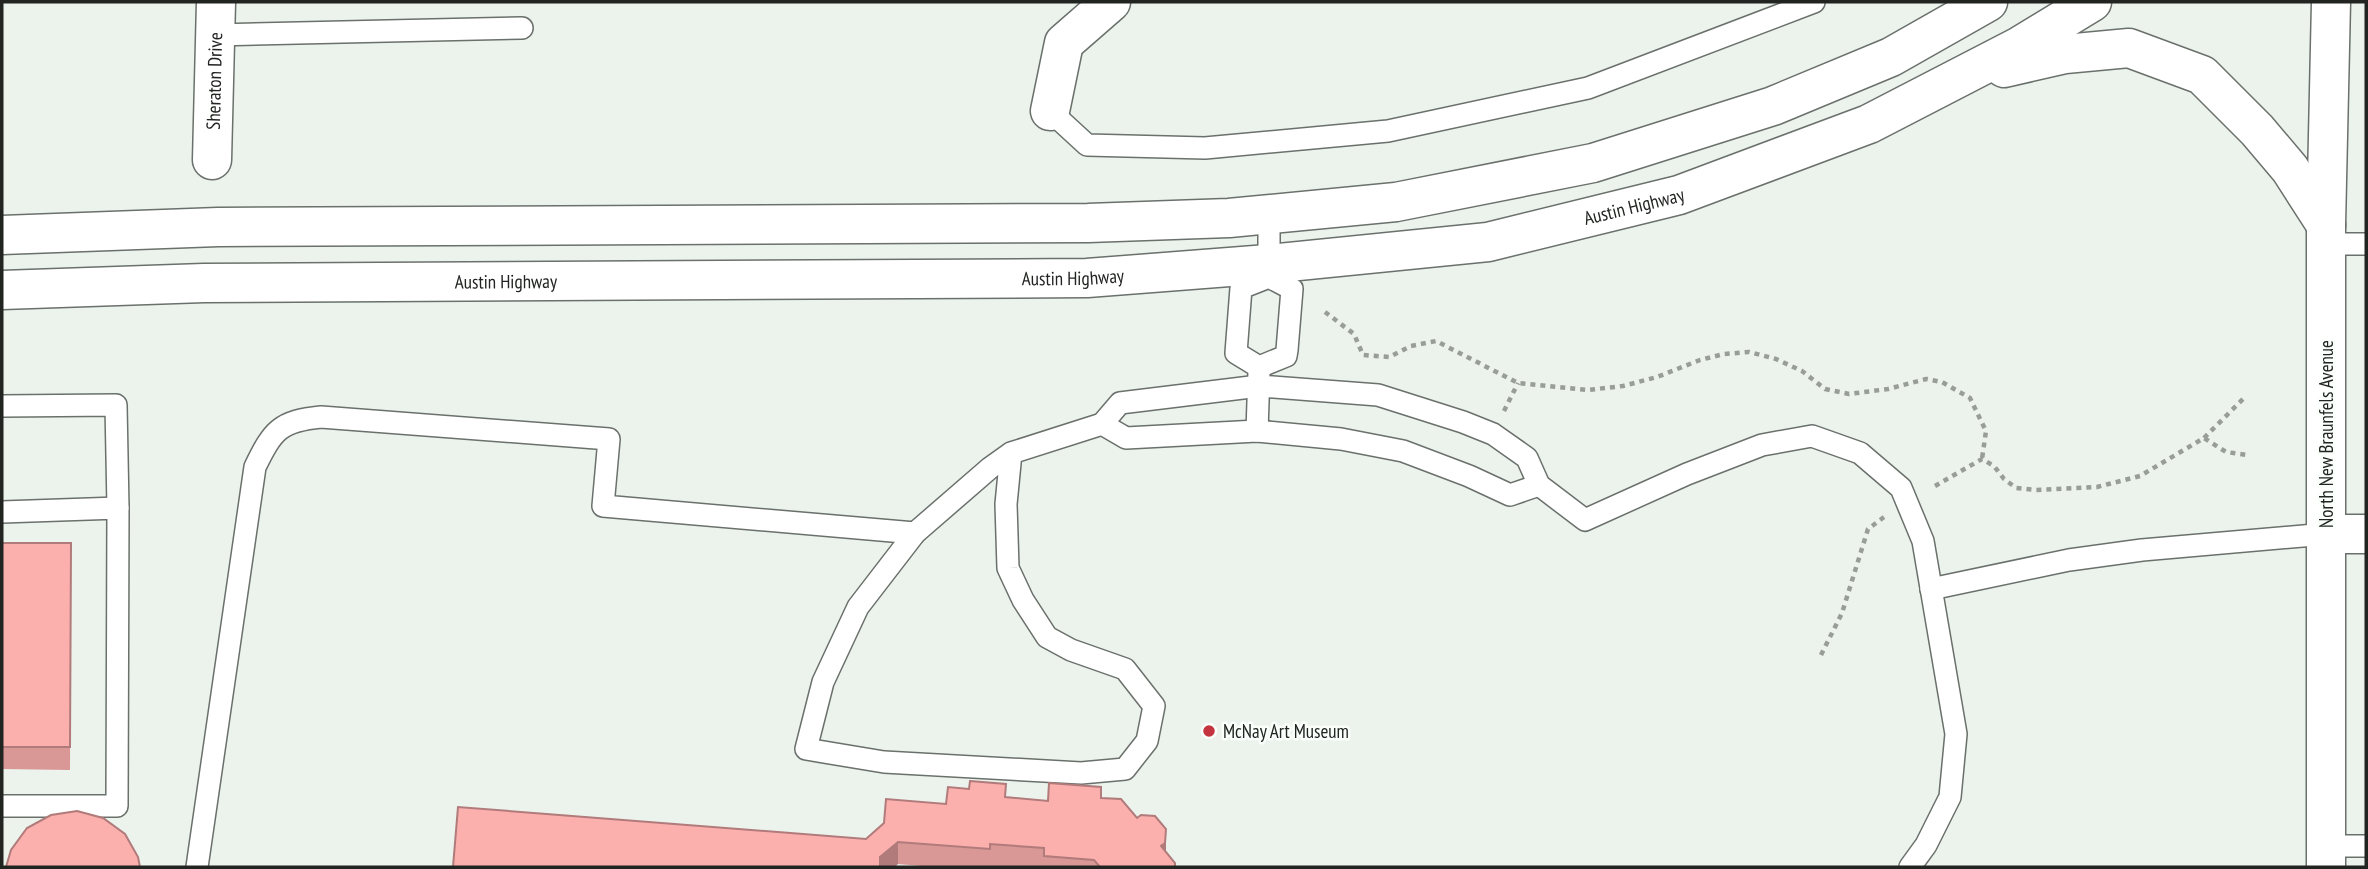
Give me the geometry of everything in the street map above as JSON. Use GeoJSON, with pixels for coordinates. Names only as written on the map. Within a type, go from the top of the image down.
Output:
{"type":"FeatureCollection","features":[{"type":"Feature","properties":{"kind":"main road"},"geometry":{"type":"LineString","coordinates":[[1050,111],[1064,43],[1111,2]]}},
{"type":"Feature","properties":{"kind":"main road"},"geometry":{"type":"LineString","coordinates":[[2,236],[232,227],[1088,223],[1269,215],[1396,202],[1593,163],[1773,106],[1891,57],[1987,2]]}},
{"type":"Feature","properties":{"kind":"main road","name":"Austin Highway"},"geometry":{"type":"LineString","coordinates":[[2,290],[218,283],[1087,278],[1268,270],[1488,242],[1679,195],[1869,124],[2018,47],[2092,2]]}},
{"type":"Feature","properties":{"kind":"main road","name":"North New Braunfels Avenue"},"geometry":{"type":"LineString","coordinates":[[2326,857],[2326,234],[2331,2]]}},
{"type":"Feature","properties":{"kind":"main road","name":"Sheraton Drive"},"geometry":{"type":"LineString","coordinates":[[212,160],[215,18]]}},
{"type":"Feature","properties":{"kind":"main road"},"geometry":{"type":"LineString","coordinates":[[1954,79],[2065,54],[2129,48],[2202,75],[2257,130],[2290,169],[2326,234]]}},
{"type":"Feature","properties":{"kind":"main road"},"geometry":{"type":"LineString","coordinates":[[2326,534],[2366,534]]}},
{"type":"Feature","properties":{"kind":"lane"},"geometry":{"type":"LineString","coordinates":[[1050,111],[1087,145],[1205,148],[1388,131],[1588,88],[1814,2]]}},
{"type":"Feature","properties":{"kind":"lane"},"geometry":{"type":"LineString","coordinates":[[215,18],[522,29]]}},
{"type":"Feature","properties":{"kind":"lane"},"geometry":{"type":"LineString","coordinates":[[1268,270],[1269,215]]}},
{"type":"Feature","properties":{"kind":"lane"},"geometry":{"type":"LineString","coordinates":[[2326,234],[2366,244]]}},
{"type":"Feature","properties":{"kind":"lane"},"geometry":{"type":"LineString","coordinates":[[1259,377],[1286,356],[1287,350],[1292,289],[1268,270]]}},
{"type":"Feature","properties":{"kind":"lane"},"geometry":{"type":"LineString","coordinates":[[1257,431],[1259,377],[1236,353],[1238,313],[1241,288],[1268,270]]}},
{"type":"Feature","properties":{"kind":"lane"},"geometry":{"type":"LineString","coordinates":[[1011,453],[1006,504],[1008,568],[1023,600],[1047,637],[1071,650],[1125,669],[1154,706],[1147,741],[1125,769],[1081,773],[884,762],[806,749],[823,682],[858,607],[915,533],[1011,453],[1102,424],[1121,403],[1259,377],[1378,395],[1493,434],[1527,458],[1539,485],[1585,520],[1687,474],[1762,445],[1812,436],[1860,453],[1901,488],[1923,541],[1956,734],[1950,797],[1926,845],[1910,867]]}},
{"type":"Feature","properties":{"kind":"lane"},"geometry":{"type":"LineString","coordinates":[[2,406],[116,405],[118,508],[117,806],[2,806]]}},
{"type":"Feature","properties":{"kind":"lane"},"geometry":{"type":"LineString","coordinates":[[197,867],[255,467],[276,430],[297,419],[321,417],[609,439],[603,506],[915,533]]}},
{"type":"Feature","properties":{"kind":"lane"},"geometry":{"type":"LineString","coordinates":[[1102,424],[1126,438],[1257,431],[1341,439],[1403,451],[1510,495],[1539,485]]}},
{"type":"Feature","properties":{"kind":"lane"},"geometry":{"type":"LineString","coordinates":[[2,512],[118,508]]}},
{"type":"Feature","properties":{"kind":"lane"},"geometry":{"type":"LineString","coordinates":[[1931,589],[2068,560],[2154,549],[2326,534]]}},
{"type":"Feature","properties":{"kind":"lane"},"geometry":{"type":"LineString","coordinates":[[2326,857],[2366,846]]}},
{"type":"Feature","properties":{"kind":"path"},"geometry":{"type":"LineString","coordinates":[[1325,312],[1354,334],[1363,355],[1389,357],[1410,346],[1436,341],[1518,383],[1588,390],[1623,386],[1657,377],[1700,360],[1749,352],[1776,359],[1802,371],[1825,388],[1849,394],[1888,389],[1926,379],[1942,382],[1970,398],[1986,431],[1982,459]]}},
{"type":"Feature","properties":{"kind":"path"},"geometry":{"type":"LineString","coordinates":[[1503,414],[1518,383]]}},
{"type":"Feature","properties":{"kind":"path"},"geometry":{"type":"LineString","coordinates":[[1982,459],[1994,466],[2004,479],[2016,488],[2036,490],[2096,487],[2140,476],[2204,438],[2245,397]]}},
{"type":"Feature","properties":{"kind":"path"},"geometry":{"type":"LineString","coordinates":[[2204,438],[2226,452],[2247,455]]}},
{"type":"Feature","properties":{"kind":"path"},"geometry":{"type":"LineString","coordinates":[[1935,486],[1982,459]]}},
{"type":"Feature","properties":{"kind":"path"},"geometry":{"type":"LineString","coordinates":[[1821,655],[1842,613],[1868,529],[1885,516]]}},
{"type":"Feature","properties":{"kind":"building"},"geometry":{"type":"Polygon","coordinates":[[[2,543],[71,543],[70,747],[2,747],[2,543]]]}},
{"type":"Feature","properties":{"kind":"building"},"geometry":{"type":"Polygon","coordinates":[[[970,781],[1006,784],[1005,797],[1048,801],[1049,783],[1101,787],[1101,798],[1121,799],[1137,818],[1141,815],[1155,816],[1166,829],[1165,843],[1161,846],[1175,863],[1175,867],[1100,867],[1094,860],[1044,856],[1044,848],[990,844],[990,849],[898,842],[880,857],[880,867],[453,867],[458,807],[866,839],[884,823],[886,799],[946,804],[948,787],[969,789],[970,781]]]}},
{"type":"Feature","properties":{"kind":"building"},"geometry":{"type":"Polygon","coordinates":[[[77,811],[103,818],[125,834],[138,857],[140,867],[6,867],[11,850],[27,828],[51,815],[77,811]]]}},
{"type":"Feature","properties":{"kind":"place","name":"McNay Art Museum"},"geometry":{"type":"Point","coordinates":[1209,731]}}]}
